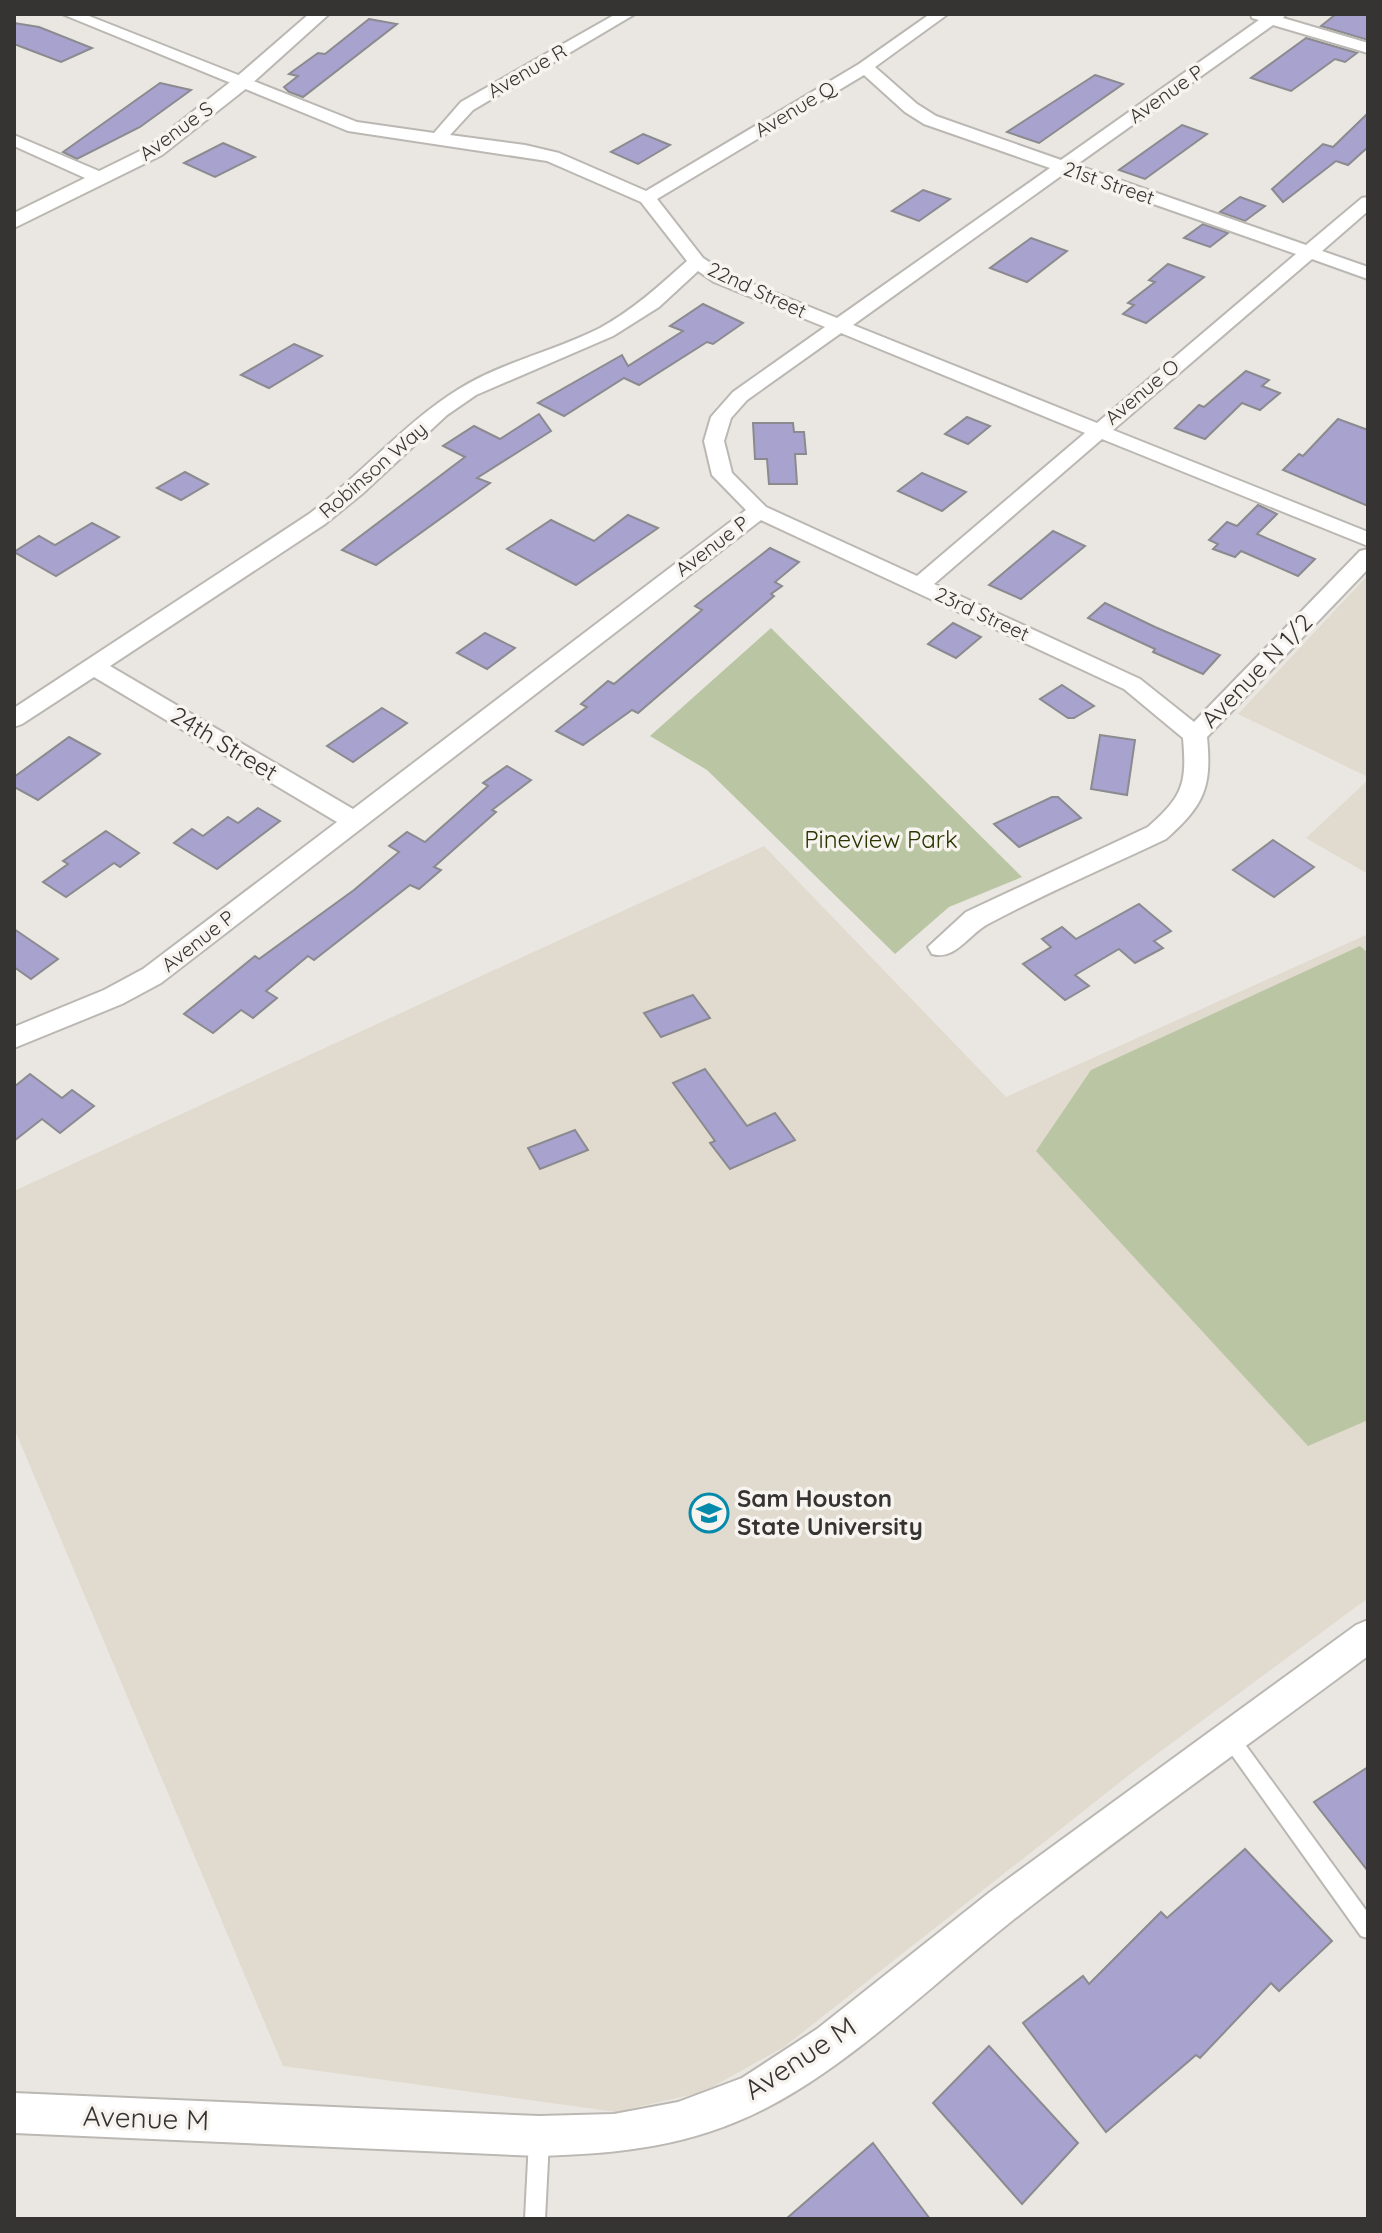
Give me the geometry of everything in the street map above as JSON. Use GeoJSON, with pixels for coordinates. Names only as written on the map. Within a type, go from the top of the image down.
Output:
{"type":"FeatureCollection","features":[{"type":"Feature","properties":{"kind":"street","name":"22nd Street"},"geometry":{"type":"LineString","coordinates":[[70,14],[108,20],[241,83],[354,127],[525,150],[553,157],[647,198],[697,262],[721,278],[1368,540]]}},
{"type":"Feature","properties":{"kind":"street","name":"Avenue S"},"geometry":{"type":"LineString","coordinates":[[14,221],[155,151],[241,83],[320,14]]}},
{"type":"Feature","properties":{"kind":"street","name":"Avenue R"},"geometry":{"type":"LineString","coordinates":[[437,139],[467,106],[627,14]]}},
{"type":"Feature","properties":{"kind":"street","name":"Avenue Q"},"geometry":{"type":"LineString","coordinates":[[647,198],[865,67],[940,14]]}},
{"type":"Feature","properties":{"kind":"street"},"geometry":{"type":"LineString","coordinates":[[1268,16],[1368,48]]}},
{"type":"Feature","properties":{"kind":"street","name":"Avenue P"},"geometry":{"type":"LineString","coordinates":[[14,1038],[113,997],[152,976],[759,511],[722,475],[714,441],[721,417],[740,396],[1268,16]]}},
{"type":"Feature","properties":{"kind":"street","name":"21st Street"},"geometry":{"type":"LineString","coordinates":[[865,67],[911,108],[930,120],[1368,273]]}},
{"type":"Feature","properties":{"kind":"street"},"geometry":{"type":"LineString","coordinates":[[14,140],[100,178]]}},
{"type":"Feature","properties":{"kind":"street","name":"Avenue O"},"geometry":{"type":"LineString","coordinates":[[919,585],[1097,430],[1368,202]]}},
{"type":"Feature","properties":{"kind":"street","name":"Robinson Way"},"geometry":{"type":"LineString","coordinates":[[14,719],[317,519],[355,490],[440,411],[469,391],[606,332],[652,303],[697,262]]}},
{"type":"Feature","properties":{"kind":"street","name":"23rd Street"},"geometry":{"type":"LineString","coordinates":[[759,511],[1132,684],[1195,735]]}},
{"type":"Feature","properties":{"kind":"street","name":"Avenue N 1/2"},"geometry":{"type":"LineString","coordinates":[[941,947],[975,919],[1157,833],[1181,813],[1197,790],[1195,735],[1368,556]]}},
{"type":"Feature","properties":{"kind":"street","name":"24th Street"},"geometry":{"type":"LineString","coordinates":[[94,667],[354,821]]}},
{"type":"Feature","properties":{"kind":"street","name":"Avenue M"},"geometry":{"type":"LineString","coordinates":[[14,2113],[539,2136],[614,2134],[678,2122],[754,2093],[831,2043],[1003,1905],[1368,1636]]}},
{"type":"Feature","properties":{"kind":"lane"},"geometry":{"type":"LineString","coordinates":[[1230,1738],[1368,1929]]}},
{"type":"Feature","properties":{"kind":"lane"},"geometry":{"type":"LineString","coordinates":[[535,2219],[539,2136]]}},
{"type":"Feature","properties":{"kind":"shaded area"},"geometry":{"type":"Polygon","coordinates":[[[1368,575],[1368,777],[1238,714],[1368,575]]]}},
{"type":"Feature","properties":{"kind":"shaded area"},"geometry":{"type":"Polygon","coordinates":[[[1368,780],[1368,874],[1306,838],[1368,780]]]}},
{"type":"Feature","properties":{"kind":"shaded area","name":"Sam Houston State University"},"geometry":{"type":"Polygon","coordinates":[[[764,846],[1006,1097],[1368,934],[1368,1598],[1138,1768],[784,2047],[703,2092],[616,2112],[283,2066],[14,1428],[14,1191],[764,846]]]}},
{"type":"Feature","properties":{"kind":"green space","name":"Pineview Park"},"geometry":{"type":"Polygon","coordinates":[[[771,628],[1022,877],[949,907],[895,954],[707,770],[650,736],[771,628]]]}},
{"type":"Feature","properties":{"kind":"green space"},"geometry":{"type":"Polygon","coordinates":[[[1360,946],[1368,953],[1368,1420],[1308,1446],[1036,1151],[1091,1070],[1360,946]]]}},
{"type":"Feature","properties":{"kind":"building"},"geometry":{"type":"Polygon","coordinates":[[[1336,14],[1368,14],[1368,40],[1321,26],[1336,14]]]}},
{"type":"Feature","properties":{"kind":"building"},"geometry":{"type":"Polygon","coordinates":[[[369,19],[397,24],[303,97],[284,87],[298,76],[289,74],[318,53],[325,54],[369,19]]]}},
{"type":"Feature","properties":{"kind":"building"},"geometry":{"type":"Polygon","coordinates":[[[14,23],[39,27],[92,48],[61,62],[14,44],[14,23]]]}},
{"type":"Feature","properties":{"kind":"building"},"geometry":{"type":"Polygon","coordinates":[[[1306,38],[1357,53],[1345,62],[1335,59],[1291,91],[1251,78],[1306,38]]]}},
{"type":"Feature","properties":{"kind":"building"},"geometry":{"type":"Polygon","coordinates":[[[1095,75],[1123,84],[1039,143],[1007,132],[1095,75]]]}},
{"type":"Feature","properties":{"kind":"building"},"geometry":{"type":"Polygon","coordinates":[[[160,83],[191,90],[140,127],[77,159],[63,152],[160,83]]]}},
{"type":"Feature","properties":{"kind":"building"},"geometry":{"type":"Polygon","coordinates":[[[1368,113],[1368,147],[1348,165],[1336,161],[1283,202],[1272,189],[1323,144],[1333,147],[1368,113]]]}},
{"type":"Feature","properties":{"kind":"building"},"geometry":{"type":"Polygon","coordinates":[[[1182,125],[1207,134],[1145,179],[1119,170],[1182,125]]]}},
{"type":"Feature","properties":{"kind":"building"},"geometry":{"type":"Polygon","coordinates":[[[643,134],[670,145],[638,164],[611,152],[643,134]]]}},
{"type":"Feature","properties":{"kind":"building"},"geometry":{"type":"Polygon","coordinates":[[[223,143],[255,157],[215,177],[184,163],[223,143]]]}},
{"type":"Feature","properties":{"kind":"building"},"geometry":{"type":"Polygon","coordinates":[[[923,190],[950,199],[919,221],[892,211],[923,190]]]}},
{"type":"Feature","properties":{"kind":"building"},"geometry":{"type":"Polygon","coordinates":[[[1240,197],[1265,206],[1245,221],[1220,212],[1240,197]]]}},
{"type":"Feature","properties":{"kind":"building"},"geometry":{"type":"Polygon","coordinates":[[[1203,224],[1228,233],[1210,247],[1184,238],[1203,224]]]}},
{"type":"Feature","properties":{"kind":"building"},"geometry":{"type":"Polygon","coordinates":[[[1031,238],[1067,251],[1027,282],[990,268],[1031,238]]]}},
{"type":"Feature","properties":{"kind":"building"},"geometry":{"type":"Polygon","coordinates":[[[1168,264],[1204,277],[1146,323],[1123,314],[1134,305],[1128,303],[1155,282],[1149,280],[1168,264]]]}},
{"type":"Feature","properties":{"kind":"building"},"geometry":{"type":"Polygon","coordinates":[[[703,304],[743,323],[713,344],[707,342],[639,385],[624,378],[564,416],[538,403],[622,355],[628,366],[683,331],[670,326],[703,304]]]}},
{"type":"Feature","properties":{"kind":"building"},"geometry":{"type":"Polygon","coordinates":[[[294,344],[322,356],[269,388],[241,375],[294,344]]]}},
{"type":"Feature","properties":{"kind":"building"},"geometry":{"type":"Polygon","coordinates":[[[1246,371],[1269,380],[1262,386],[1280,393],[1260,410],[1242,403],[1205,439],[1175,428],[1199,405],[1204,407],[1246,371]]]}},
{"type":"Feature","properties":{"kind":"building"},"geometry":{"type":"Polygon","coordinates":[[[539,414],[551,431],[477,478],[490,483],[376,565],[342,550],[465,457],[443,446],[474,426],[500,439],[539,414]]]}},
{"type":"Feature","properties":{"kind":"building"},"geometry":{"type":"Polygon","coordinates":[[[967,417],[990,426],[968,444],[945,434],[967,417]]]}},
{"type":"Feature","properties":{"kind":"building"},"geometry":{"type":"Polygon","coordinates":[[[1338,419],[1368,430],[1368,506],[1283,470],[1299,454],[1303,456],[1338,419]]]}},
{"type":"Feature","properties":{"kind":"building"},"geometry":{"type":"Polygon","coordinates":[[[753,423],[793,423],[794,432],[804,432],[806,454],[795,454],[797,484],[769,484],[767,459],[755,459],[753,423]]]}},
{"type":"Feature","properties":{"kind":"building"},"geometry":{"type":"Polygon","coordinates":[[[185,472],[208,484],[181,500],[157,488],[185,472]]]}},
{"type":"Feature","properties":{"kind":"building"},"geometry":{"type":"Polygon","coordinates":[[[922,473],[966,492],[942,511],[898,491],[922,473]]]}},
{"type":"Feature","properties":{"kind":"building"},"geometry":{"type":"Polygon","coordinates":[[[1258,505],[1277,514],[1257,534],[1315,559],[1298,576],[1241,551],[1235,557],[1213,549],[1218,544],[1209,540],[1227,522],[1237,526],[1258,505]]]}},
{"type":"Feature","properties":{"kind":"building"},"geometry":{"type":"Polygon","coordinates":[[[628,515],[658,528],[576,585],[507,549],[551,520],[594,541],[628,515]]]}},
{"type":"Feature","properties":{"kind":"building"},"geometry":{"type":"Polygon","coordinates":[[[92,523],[119,537],[56,576],[14,552],[39,536],[55,545],[92,523]]]}},
{"type":"Feature","properties":{"kind":"building"},"geometry":{"type":"Polygon","coordinates":[[[1053,531],[1085,546],[1021,599],[989,585],[1053,531]]]}},
{"type":"Feature","properties":{"kind":"building"},"geometry":{"type":"Polygon","coordinates":[[[770,548],[799,562],[775,582],[782,586],[771,594],[774,596],[638,713],[632,710],[583,745],[556,731],[587,707],[581,704],[608,681],[614,684],[702,610],[695,606],[770,548]]]}},
{"type":"Feature","properties":{"kind":"building"},"geometry":{"type":"Polygon","coordinates":[[[1105,603],[1220,655],[1203,674],[1153,652],[1155,649],[1088,618],[1105,603]]]}},
{"type":"Feature","properties":{"kind":"building"},"geometry":{"type":"Polygon","coordinates":[[[953,623],[981,637],[956,658],[928,644],[953,623]]]}},
{"type":"Feature","properties":{"kind":"building"},"geometry":{"type":"Polygon","coordinates":[[[485,633],[515,648],[487,669],[457,653],[485,633]]]}},
{"type":"Feature","properties":{"kind":"building"},"geometry":{"type":"Polygon","coordinates":[[[1062,685],[1094,706],[1074,718],[1068,718],[1040,699],[1062,685]]]}},
{"type":"Feature","properties":{"kind":"building"},"geometry":{"type":"Polygon","coordinates":[[[382,708],[407,723],[353,762],[327,746],[382,708]]]}},
{"type":"Feature","properties":{"kind":"building"},"geometry":{"type":"Polygon","coordinates":[[[1100,735],[1135,740],[1127,795],[1091,789],[1100,735]]]}},
{"type":"Feature","properties":{"kind":"building"},"geometry":{"type":"Polygon","coordinates":[[[69,737],[100,754],[38,800],[14,787],[14,777],[69,737]]]}},
{"type":"Feature","properties":{"kind":"building"},"geometry":{"type":"Polygon","coordinates":[[[507,766],[531,780],[492,810],[496,812],[434,867],[441,870],[419,889],[410,885],[314,960],[308,956],[266,991],[277,998],[253,1018],[241,1010],[213,1033],[184,1014],[255,956],[259,959],[354,890],[399,852],[389,846],[407,832],[425,842],[488,786],[483,783],[507,766]]]}},
{"type":"Feature","properties":{"kind":"building"},"geometry":{"type":"Polygon","coordinates":[[[1058,797],[1081,818],[1019,847],[994,824],[1058,797]]]}},
{"type":"Feature","properties":{"kind":"building"},"geometry":{"type":"Polygon","coordinates":[[[258,808],[280,821],[217,869],[174,843],[192,829],[203,836],[228,817],[238,823],[258,808]]]}},
{"type":"Feature","properties":{"kind":"building"},"geometry":{"type":"Polygon","coordinates":[[[106,831],[139,853],[120,867],[114,863],[66,897],[43,882],[68,864],[63,861],[106,831]]]}},
{"type":"Feature","properties":{"kind":"building"},"geometry":{"type":"Polygon","coordinates":[[[1273,840],[1314,867],[1274,897],[1233,870],[1273,840]]]}},
{"type":"Feature","properties":{"kind":"building"},"geometry":{"type":"Polygon","coordinates":[[[1139,904],[1171,931],[1154,941],[1163,948],[1135,963],[1119,949],[1075,975],[1089,986],[1065,1000],[1023,964],[1051,947],[1042,939],[1062,927],[1076,939],[1139,904]]]}},
{"type":"Feature","properties":{"kind":"building"},"geometry":{"type":"Polygon","coordinates":[[[14,929],[58,959],[31,979],[14,967],[14,929]]]}},
{"type":"Feature","properties":{"kind":"building"},"geometry":{"type":"Polygon","coordinates":[[[693,995],[710,1018],[661,1037],[644,1013],[693,995]]]}},
{"type":"Feature","properties":{"kind":"building"},"geometry":{"type":"Polygon","coordinates":[[[705,1069],[747,1126],[775,1113],[795,1140],[730,1169],[710,1143],[715,1141],[673,1083],[705,1069]]]}},
{"type":"Feature","properties":{"kind":"building"},"geometry":{"type":"Polygon","coordinates":[[[30,1074],[62,1098],[72,1090],[94,1106],[60,1133],[42,1119],[14,1141],[14,1087],[30,1074]]]}},
{"type":"Feature","properties":{"kind":"building"},"geometry":{"type":"Polygon","coordinates":[[[575,1130],[588,1150],[540,1169],[528,1148],[575,1130]]]}},
{"type":"Feature","properties":{"kind":"building"},"geometry":{"type":"Polygon","coordinates":[[[1368,1767],[1368,1871],[1314,1802],[1368,1767]]]}},
{"type":"Feature","properties":{"kind":"building"},"geometry":{"type":"Polygon","coordinates":[[[1245,1849],[1332,1941],[1279,1991],[1271,1983],[1200,2058],[1196,2055],[1106,2132],[1023,2023],[1083,1976],[1089,1984],[1161,1912],[1167,1918],[1245,1849]]]}},
{"type":"Feature","properties":{"kind":"building"},"geometry":{"type":"Polygon","coordinates":[[[989,2046],[1078,2143],[1022,2204],[933,2103],[989,2046]]]}},
{"type":"Feature","properties":{"kind":"building"},"geometry":{"type":"Polygon","coordinates":[[[873,2143],[930,2219],[786,2219],[873,2143]]]}},
{"type":"Feature","properties":{"kind":"place","name":"Sam Houston State University"},"geometry":{"type":"Point","coordinates":[709,1513]}}]}
